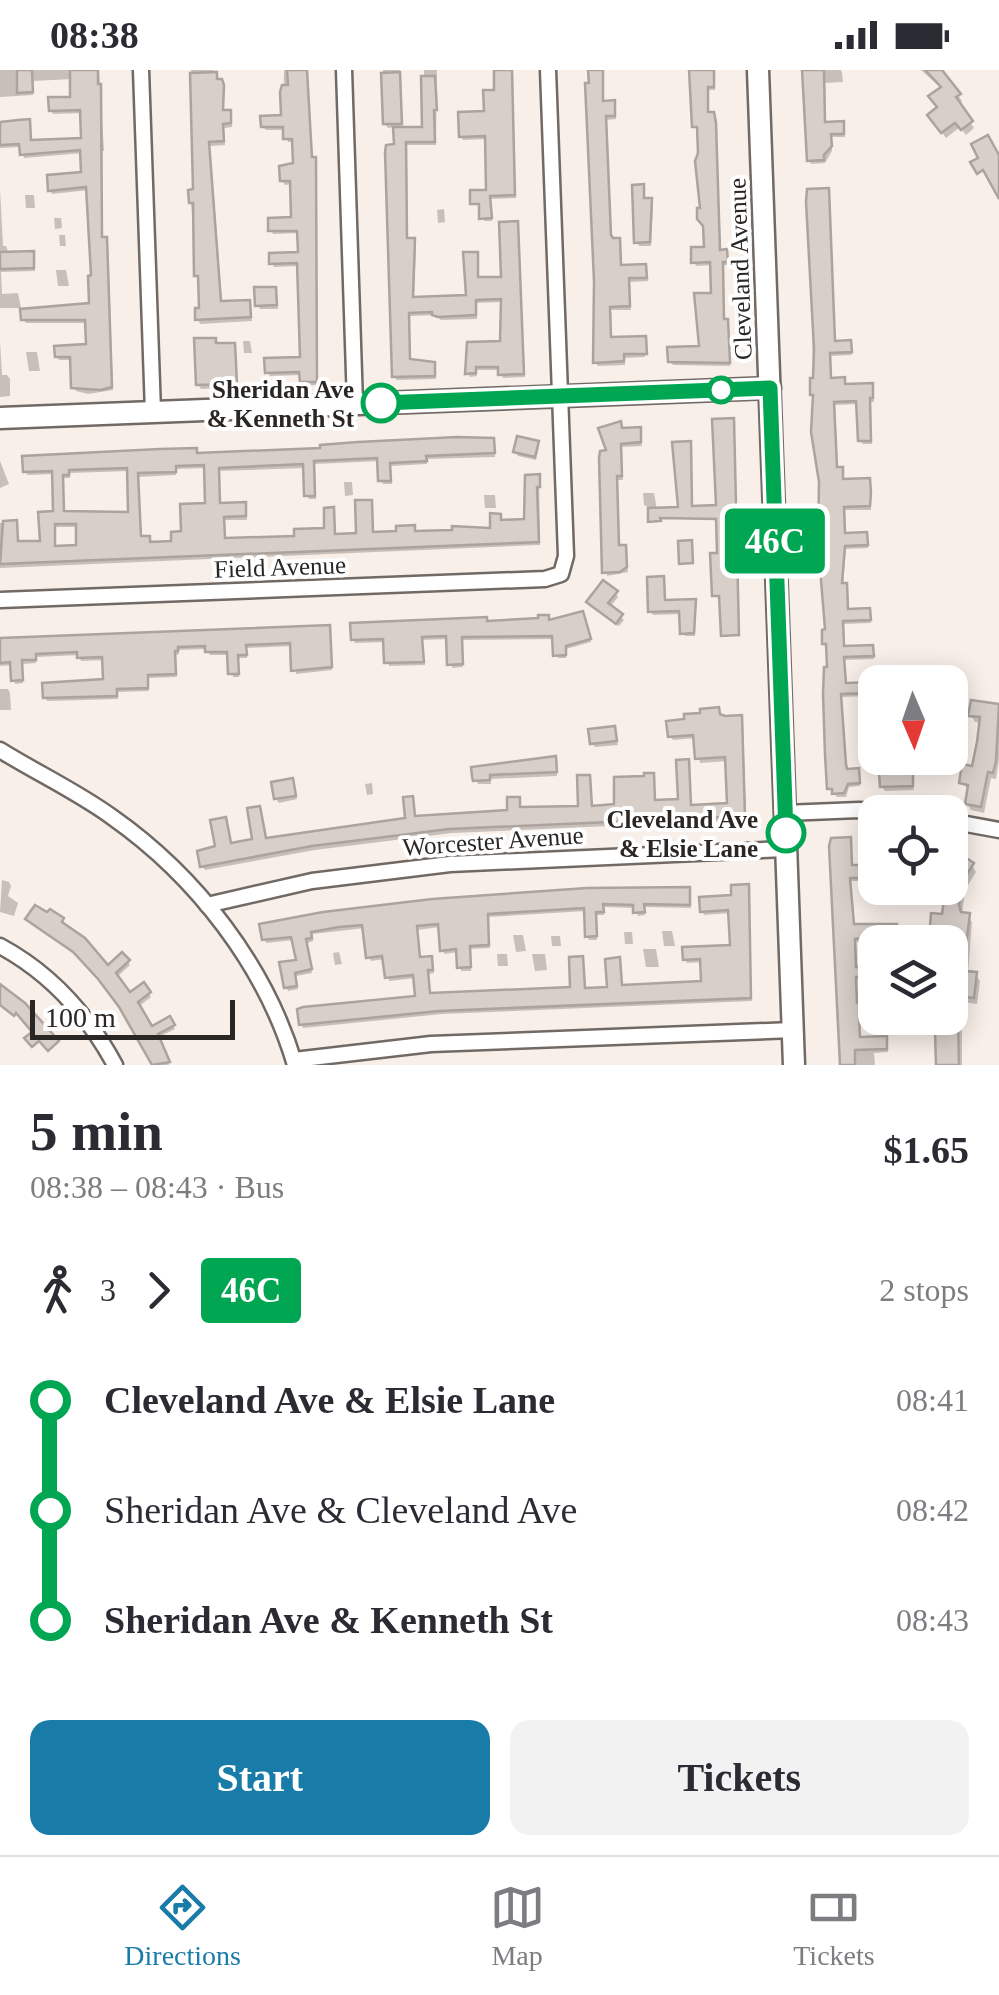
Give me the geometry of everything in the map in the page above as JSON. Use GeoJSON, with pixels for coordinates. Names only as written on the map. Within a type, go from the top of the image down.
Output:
{"type":"FeatureCollection","features":[{"type":"Feature","properties":{"kind":"street"},"geometry":{"type":"LineString","coordinates":[[141,70],[153,412]]}},
{"type":"Feature","properties":{"kind":"street"},"geometry":{"type":"LineString","coordinates":[[344,70],[355,404]]}},
{"type":"Feature","properties":{"kind":"street"},"geometry":{"type":"LineString","coordinates":[[548,70],[560,396]]}},
{"type":"Feature","properties":{"kind":"street","name":"Cleveland Avenue"},"geometry":{"type":"LineString","coordinates":[[758,70],[794,1065]]}},
{"type":"Feature","properties":{"kind":"street"},"geometry":{"type":"LineString","coordinates":[[0,418],[770,388]]}},
{"type":"Feature","properties":{"kind":"street","name":"Field Avenue"},"geometry":{"type":"LineString","coordinates":[[0,600],[545,579],[561,574],[566,556],[560,396]]}},
{"type":"Feature","properties":{"kind":"street"},"geometry":{"type":"LineString","coordinates":[[0,750],[110,816],[176,869],[246,958],[295,1062],[432,1044],[792,1030]]}},
{"type":"Feature","properties":{"kind":"street"},"geometry":{"type":"LineString","coordinates":[[785,813],[858,812]]}},
{"type":"Feature","properties":{"kind":"street"},"geometry":{"type":"LineString","coordinates":[[968,824],[999,830]]}},
{"type":"Feature","properties":{"kind":"street","name":"Worcester Avenue"},"geometry":{"type":"LineString","coordinates":[[207,905],[312,881],[450,864],[786,848]]}},
{"type":"Feature","properties":{"kind":"street"},"geometry":{"type":"LineString","coordinates":[[0,946],[48,978],[87,1022],[114,1065]]}},
{"type":"Feature","properties":{"kind":"building"},"geometry":{"type":"Polygon","coordinates":[[[17,70],[32,70],[33,92],[17,93],[17,70]]]}},
{"type":"Feature","properties":{"kind":"building"},"geometry":{"type":"Polygon","coordinates":[[[70,70],[98,70],[101,84],[102,237],[107,237],[112,387],[101,390],[71,388],[70,357],[55,357],[54,346],[86,344],[85,320],[21,320],[20,309],[89,303],[86,187],[48,191],[47,175],[81,172],[80,150],[20,155],[19,144],[0,145],[0,122],[18,120],[30,119],[31,140],[81,138],[80,110],[49,111],[48,97],[70,97],[70,70]]]}},
{"type":"Feature","properties":{"kind":"building"},"geometry":{"type":"Polygon","coordinates":[[[287,70],[307,70],[312,157],[316,157],[317,382],[300,382],[299,372],[265,373],[264,358],[300,357],[297,263],[269,264],[269,253],[298,252],[297,231],[268,231],[268,218],[291,217],[290,181],[280,181],[279,166],[293,163],[292,139],[283,139],[283,127],[261,127],[260,116],[281,115],[280,92],[282,85],[288,85],[287,70]]]}},
{"type":"Feature","properties":{"kind":"building"},"geometry":{"type":"Polygon","coordinates":[[[494,70],[512,70],[515,195],[490,196],[492,218],[479,219],[479,204],[470,204],[470,190],[486,190],[485,136],[459,137],[458,112],[484,111],[483,90],[494,90],[494,70]]]}},
{"type":"Feature","properties":{"kind":"building"},"geometry":{"type":"Polygon","coordinates":[[[588,70],[603,70],[603,101],[615,100],[615,116],[606,116],[611,235],[620,238],[621,265],[646,264],[647,278],[629,278],[630,306],[610,307],[611,337],[646,336],[647,354],[624,354],[624,361],[593,363],[594,281],[585,83],[589,83],[588,70]]]}},
{"type":"Feature","properties":{"kind":"building"},"geometry":{"type":"Polygon","coordinates":[[[689,70],[714,70],[714,87],[708,87],[708,112],[714,112],[716,123],[720,250],[727,249],[728,262],[723,262],[724,319],[728,319],[730,363],[668,362],[667,347],[699,346],[694,293],[711,293],[710,262],[691,263],[691,247],[704,247],[703,226],[697,219],[697,127],[692,127],[689,70]]]}},
{"type":"Feature","properties":{"kind":"building"},"geometry":{"type":"Polygon","coordinates":[[[802,70],[824,70],[825,122],[844,121],[844,134],[831,134],[832,146],[824,160],[807,161],[802,70]]]}},
{"type":"Feature","properties":{"kind":"building"},"geometry":{"type":"Polygon","coordinates":[[[925,70],[942,70],[961,94],[956,97],[973,121],[961,130],[955,123],[941,133],[927,115],[937,107],[928,96],[941,87],[925,70]]]}},
{"type":"Feature","properties":{"kind":"building"},"geometry":{"type":"Polygon","coordinates":[[[217,72],[217,79],[222,79],[224,85],[223,110],[231,110],[231,123],[223,124],[224,141],[209,142],[221,301],[250,300],[251,317],[195,320],[195,308],[199,308],[198,276],[194,276],[193,203],[189,203],[188,190],[193,189],[190,73],[217,72]]]}},
{"type":"Feature","properties":{"kind":"building"},"geometry":{"type":"Polygon","coordinates":[[[400,72],[402,124],[383,124],[381,73],[400,72]]]}},
{"type":"Feature","properties":{"kind":"building"},"geometry":{"type":"Polygon","coordinates":[[[421,76],[435,76],[437,110],[435,142],[406,142],[407,238],[415,238],[413,297],[466,295],[463,252],[478,252],[478,277],[501,277],[499,222],[518,221],[524,374],[498,375],[498,367],[476,367],[476,373],[465,374],[467,342],[500,341],[501,299],[476,300],[476,315],[438,317],[432,312],[409,313],[410,359],[435,362],[435,376],[392,377],[385,152],[386,145],[394,144],[393,127],[422,127],[421,76]]]}},
{"type":"Feature","properties":{"kind":"building"},"geometry":{"type":"Polygon","coordinates":[[[988,135],[999,155],[999,199],[983,170],[977,174],[970,162],[978,158],[971,144],[988,135]]]}},
{"type":"Feature","properties":{"kind":"building"},"geometry":{"type":"Polygon","coordinates":[[[644,184],[644,198],[652,198],[650,242],[634,243],[632,185],[644,184]]]}},
{"type":"Feature","properties":{"kind":"building"},"geometry":{"type":"Polygon","coordinates":[[[829,188],[835,341],[851,340],[852,352],[830,353],[831,378],[845,377],[845,384],[873,383],[871,441],[858,441],[856,401],[834,402],[837,467],[843,467],[843,479],[870,478],[871,493],[870,506],[844,507],[845,533],[867,532],[868,545],[845,546],[842,583],[847,583],[848,609],[870,608],[871,620],[843,621],[844,646],[873,645],[874,656],[844,657],[846,683],[858,683],[858,693],[841,694],[847,769],[858,768],[860,783],[848,784],[844,793],[832,794],[832,789],[827,789],[825,755],[823,694],[827,667],[826,644],[822,644],[825,629],[818,544],[819,482],[811,432],[814,349],[807,189],[829,188]]]}},
{"type":"Feature","properties":{"kind":"building"},"geometry":{"type":"Polygon","coordinates":[[[34,251],[34,268],[0,269],[0,252],[34,251]]]}},
{"type":"Feature","properties":{"kind":"building"},"geometry":{"type":"Polygon","coordinates":[[[254,287],[276,287],[277,305],[255,306],[254,287]]]}},
{"type":"Feature","properties":{"kind":"building"},"geometry":{"type":"Polygon","coordinates":[[[194,338],[235,343],[237,384],[196,385],[194,338]]]}},
{"type":"Feature","properties":{"kind":"building"},"geometry":{"type":"Polygon","coordinates":[[[734,418],[739,635],[721,636],[719,596],[712,596],[710,553],[717,553],[716,519],[660,518],[661,521],[648,522],[648,508],[678,507],[672,442],[691,441],[692,506],[716,505],[712,419],[734,418]]]}},
{"type":"Feature","properties":{"kind":"building"},"geometry":{"type":"Polygon","coordinates":[[[621,421],[622,428],[641,427],[641,442],[621,444],[622,476],[617,476],[619,545],[626,545],[627,567],[620,572],[602,573],[599,458],[600,451],[606,450],[598,428],[621,421]]]}},
{"type":"Feature","properties":{"kind":"building"},"geometry":{"type":"Polygon","coordinates":[[[517,436],[539,441],[535,457],[513,452],[517,436]]]}},
{"type":"Feature","properties":{"kind":"building"},"geometry":{"type":"Polygon","coordinates":[[[494,438],[495,453],[426,456],[427,461],[390,463],[391,481],[378,481],[377,458],[314,461],[315,496],[304,496],[303,464],[219,468],[220,503],[246,502],[246,516],[224,517],[225,538],[294,536],[294,529],[324,528],[324,508],[334,507],[335,534],[356,533],[355,500],[372,500],[373,532],[415,525],[415,531],[452,530],[452,526],[490,528],[490,513],[501,514],[501,520],[524,519],[525,475],[540,474],[539,542],[0,564],[3,521],[17,520],[18,541],[40,541],[38,512],[53,511],[52,471],[23,472],[22,456],[159,449],[197,448],[197,453],[320,448],[358,442],[494,438]],[[204,465],[176,466],[176,472],[138,473],[141,536],[150,536],[150,542],[171,541],[171,532],[181,531],[180,504],[205,503],[204,465]],[[127,468],[69,470],[69,475],[63,475],[64,511],[128,512],[127,468]],[[55,524],[55,546],[76,545],[76,524],[55,524]]]}},
{"type":"Feature","properties":{"kind":"building"},"geometry":{"type":"Polygon","coordinates":[[[692,540],[693,563],[679,564],[678,541],[692,540]]]}},
{"type":"Feature","properties":{"kind":"building"},"geometry":{"type":"Polygon","coordinates":[[[664,576],[665,600],[696,599],[694,633],[680,634],[679,611],[648,612],[647,577],[664,576]]]}},
{"type":"Feature","properties":{"kind":"building"},"geometry":{"type":"Polygon","coordinates":[[[603,580],[618,591],[608,603],[623,614],[616,624],[586,602],[603,580]]]}},
{"type":"Feature","properties":{"kind":"building"},"geometry":{"type":"Polygon","coordinates":[[[583,611],[591,639],[566,646],[566,655],[553,656],[552,636],[462,637],[463,664],[447,665],[446,636],[422,637],[424,662],[384,663],[383,639],[351,640],[350,623],[487,617],[487,621],[538,615],[549,615],[549,620],[583,611]]]}},
{"type":"Feature","properties":{"kind":"building"},"geometry":{"type":"Polygon","coordinates":[[[330,625],[332,667],[291,671],[290,643],[246,645],[247,655],[238,655],[239,674],[228,674],[227,652],[205,652],[205,646],[178,647],[176,674],[148,675],[148,688],[117,689],[117,696],[43,698],[42,683],[103,679],[102,657],[77,658],[77,652],[36,654],[36,660],[22,660],[23,680],[11,681],[10,662],[0,663],[0,638],[330,625]]]}},
{"type":"Feature","properties":{"kind":"building"},"geometry":{"type":"Polygon","coordinates":[[[971,700],[999,704],[996,761],[993,773],[988,772],[981,807],[968,805],[968,785],[959,783],[960,775],[968,775],[968,765],[972,766],[977,742],[980,717],[968,716],[971,700]]]}},
{"type":"Feature","properties":{"kind":"building"},"geometry":{"type":"Polygon","coordinates":[[[719,707],[720,714],[725,716],[742,715],[745,816],[449,829],[312,846],[200,867],[197,851],[215,846],[210,820],[226,817],[231,843],[252,839],[247,808],[260,806],[266,838],[405,818],[403,797],[413,796],[415,816],[507,810],[507,797],[520,797],[520,807],[578,806],[577,775],[590,775],[592,806],[614,804],[614,777],[644,773],[654,773],[655,800],[678,799],[676,760],[689,759],[691,805],[727,803],[725,757],[695,759],[693,735],[668,737],[666,721],[719,707]]]}},
{"type":"Feature","properties":{"kind":"building"},"geometry":{"type":"Polygon","coordinates":[[[615,726],[617,741],[590,744],[588,729],[615,726]]]}},
{"type":"Feature","properties":{"kind":"building"},"geometry":{"type":"Polygon","coordinates":[[[556,756],[557,772],[490,775],[490,780],[473,781],[471,767],[556,756]]]}},
{"type":"Feature","properties":{"kind":"building"},"geometry":{"type":"Polygon","coordinates":[[[879,775],[913,775],[913,786],[880,787],[879,775]]]}},
{"type":"Feature","properties":{"kind":"building"},"geometry":{"type":"Polygon","coordinates":[[[293,778],[296,796],[274,799],[271,782],[293,778]]]}},
{"type":"Feature","properties":{"kind":"building"},"geometry":{"type":"Polygon","coordinates":[[[851,837],[852,865],[858,865],[858,878],[850,878],[854,924],[897,924],[858,925],[858,1035],[887,1036],[887,1049],[855,1050],[855,1065],[840,1065],[831,838],[851,837]]]}},
{"type":"Feature","properties":{"kind":"building"},"geometry":{"type":"Polygon","coordinates":[[[749,884],[751,998],[439,1011],[299,1025],[297,1009],[303,1007],[415,996],[413,975],[385,978],[382,956],[366,958],[362,925],[339,927],[311,932],[312,938],[306,939],[312,969],[295,973],[297,986],[284,988],[279,962],[296,960],[291,937],[262,940],[259,924],[432,899],[587,888],[690,887],[690,905],[644,904],[645,912],[633,913],[633,905],[603,904],[604,912],[596,912],[597,936],[585,937],[584,908],[488,914],[489,945],[470,946],[471,967],[457,968],[456,949],[440,951],[438,924],[417,926],[420,957],[432,956],[433,970],[428,970],[430,993],[570,987],[569,957],[583,956],[585,988],[607,987],[605,959],[620,957],[622,985],[701,981],[700,959],[683,960],[682,947],[730,945],[728,910],[700,912],[699,897],[731,895],[731,885],[749,884]]]}},
{"type":"Feature","properties":{"kind":"building"},"geometry":{"type":"Polygon","coordinates":[[[35,905],[64,918],[62,922],[85,938],[108,965],[122,952],[130,960],[116,973],[130,992],[144,982],[151,992],[138,1002],[152,1026],[170,1016],[175,1025],[158,1034],[170,1062],[152,1065],[98,979],[73,952],[25,919],[35,905]]]}},
{"type":"Feature","properties":{"kind":"building"},"geometry":{"type":"Polygon","coordinates":[[[943,905],[959,905],[961,912],[970,913],[968,929],[968,925],[930,925],[931,913],[942,914],[943,905]]]}},
{"type":"Feature","properties":{"kind":"building"},"geometry":{"type":"Polygon","coordinates":[[[968,971],[977,972],[974,998],[968,997],[968,971]]]}},
{"type":"Feature","properties":{"kind":"building"},"geometry":{"type":"Polygon","coordinates":[[[0,984],[25,1003],[59,1041],[48,1051],[39,1041],[32,1047],[24,1038],[32,1032],[16,1013],[14,1016],[0,1005],[0,984]]]}},
{"type":"Feature","properties":{"kind":"building"},"geometry":{"type":"Polygon","coordinates":[[[935,1035],[958,1035],[959,1065],[936,1065],[935,1035]]]}},
{"type":"Feature","properties":{"kind":"bus line","name":"46C"},"geometry":{"type":"LineString","coordinates":[[381,403],[770,388],[786,833]]}},
{"type":"Feature","properties":{"kind":"place","name":"Sheridan Ave & Kenneth St"},"geometry":{"type":"Point","coordinates":[381,403]}},
{"type":"Feature","properties":{"kind":"place","name":"Cleveland Ave & Elsie Lane"},"geometry":{"type":"Point","coordinates":[786,833]}}]}
